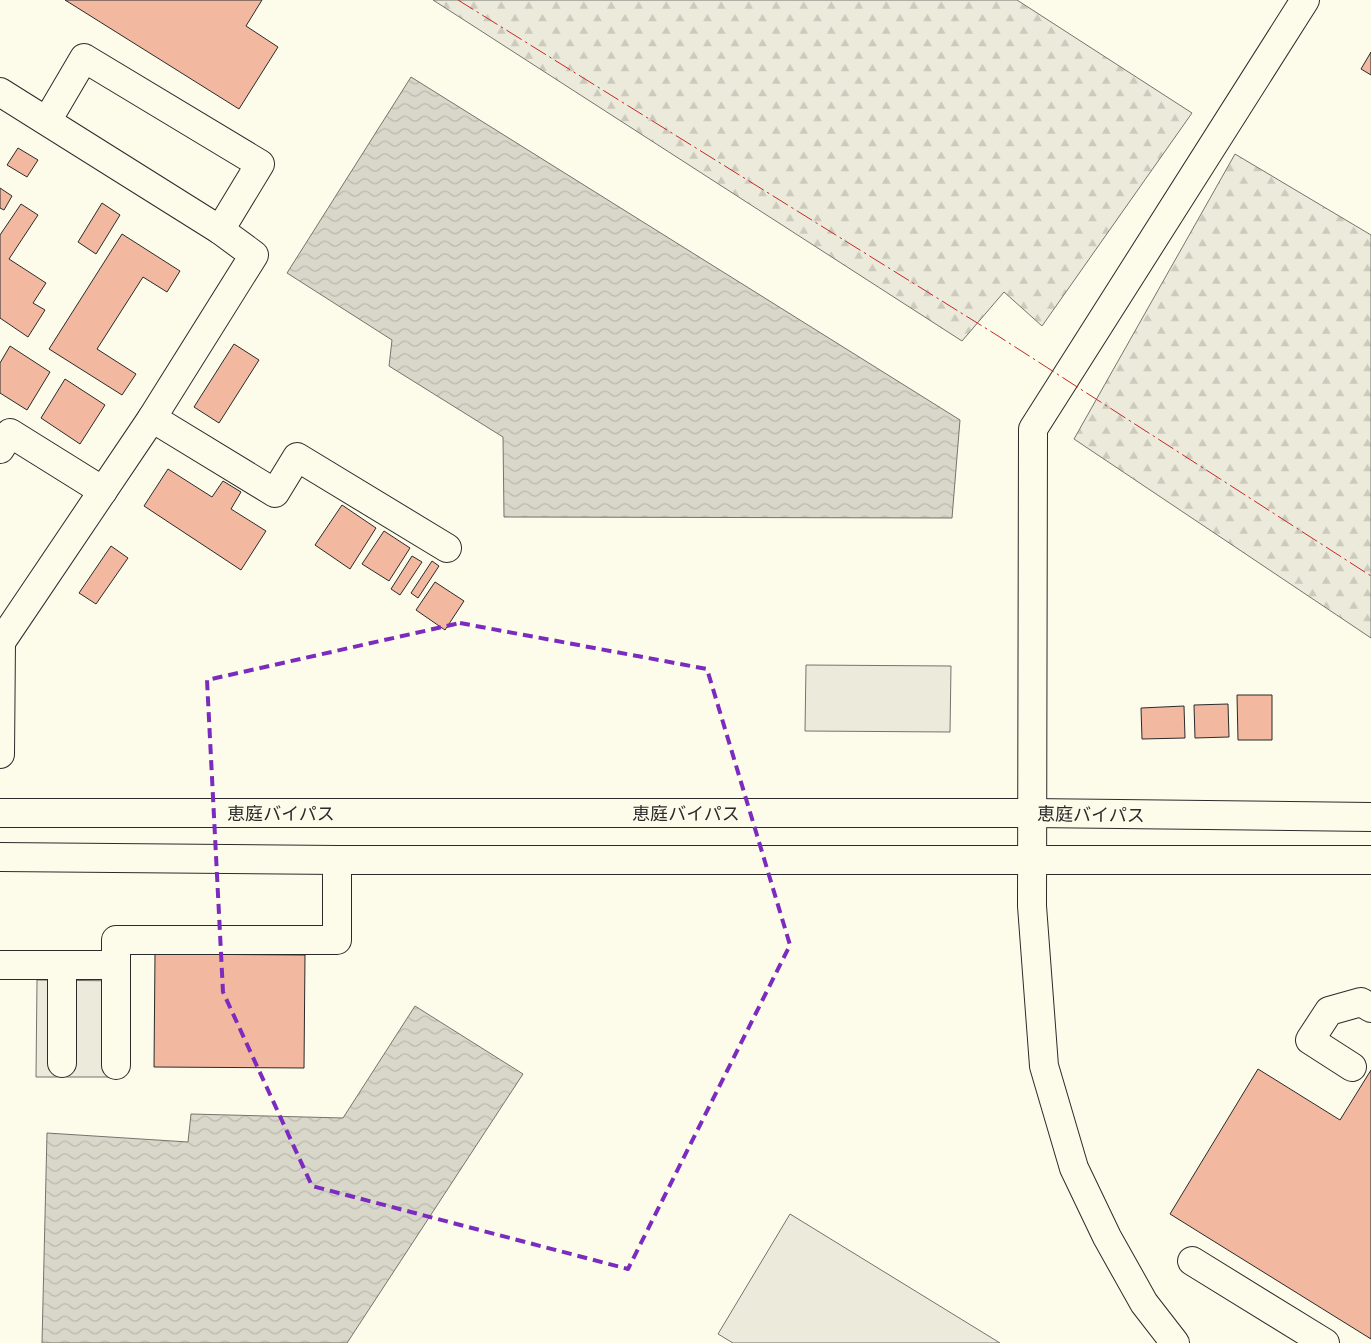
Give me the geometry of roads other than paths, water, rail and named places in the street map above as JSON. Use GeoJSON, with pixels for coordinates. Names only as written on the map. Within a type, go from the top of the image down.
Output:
{"type":"FeatureCollection","features":[{"type":"Feature","properties":{"kind":"main road"},"geometry":{"type":"LineString","coordinates":[[1175,1343],[1144,1303],[1107,1238],[1074,1168],[1044,1066],[1032,906],[1031,861],[1032,429],[1305,0]]}},
{"type":"Feature","properties":{"kind":"main road"},"geometry":{"type":"LineString","coordinates":[[47,122],[84,58],[260,164],[220,230]]}},
{"type":"Feature","properties":{"kind":"main road"},"geometry":{"type":"LineString","coordinates":[[0,92],[220,230],[254,255],[152,418],[1,642],[0,754]]}},
{"type":"Feature","properties":{"kind":"main road"},"geometry":{"type":"LineString","coordinates":[[152,418],[274,493],[297,456],[447,548]]}},
{"type":"Feature","properties":{"kind":"main road"},"geometry":{"type":"LineString","coordinates":[[0,449],[10,433],[103,491]]}},
{"type":"Feature","properties":{"kind":"main road","name":"恵庭バイパス"},"geometry":{"type":"LineString","coordinates":[[0,813],[1032,813],[1371,817]]}},
{"type":"Feature","properties":{"kind":"main road"},"geometry":{"type":"LineString","coordinates":[[0,857],[337,860],[1371,860]]}},
{"type":"Feature","properties":{"kind":"main road"},"geometry":{"type":"LineString","coordinates":[[116,1064],[116,940],[337,940],[337,860]]}},
{"type":"Feature","properties":{"kind":"main road"},"geometry":{"type":"LineString","coordinates":[[0,965],[116,965]]}},
{"type":"Feature","properties":{"kind":"main road"},"geometry":{"type":"LineString","coordinates":[[62,965],[62,1063]]}},
{"type":"Feature","properties":{"kind":"main road"},"geometry":{"type":"LineString","coordinates":[[1352,1067],[1310,1040],[1329,1011],[1361,1002],[1371,1008]]}},
{"type":"Feature","properties":{"kind":"main road"},"geometry":{"type":"LineString","coordinates":[[1192,1261],[1325,1343]]}},
{"type":"Feature","properties":{"kind":"water"},"geometry":{"type":"Polygon","coordinates":[[[411,77],[960,420],[952,518],[504,517],[503,437],[389,366],[392,340],[287,273],[411,77]]]}},
{"type":"Feature","properties":{"kind":"water"},"geometry":{"type":"Polygon","coordinates":[[[415,1006],[523,1074],[347,1343],[42,1343],[47,1133],[188,1142],[191,1114],[343,1118],[415,1006]]]}}]}
